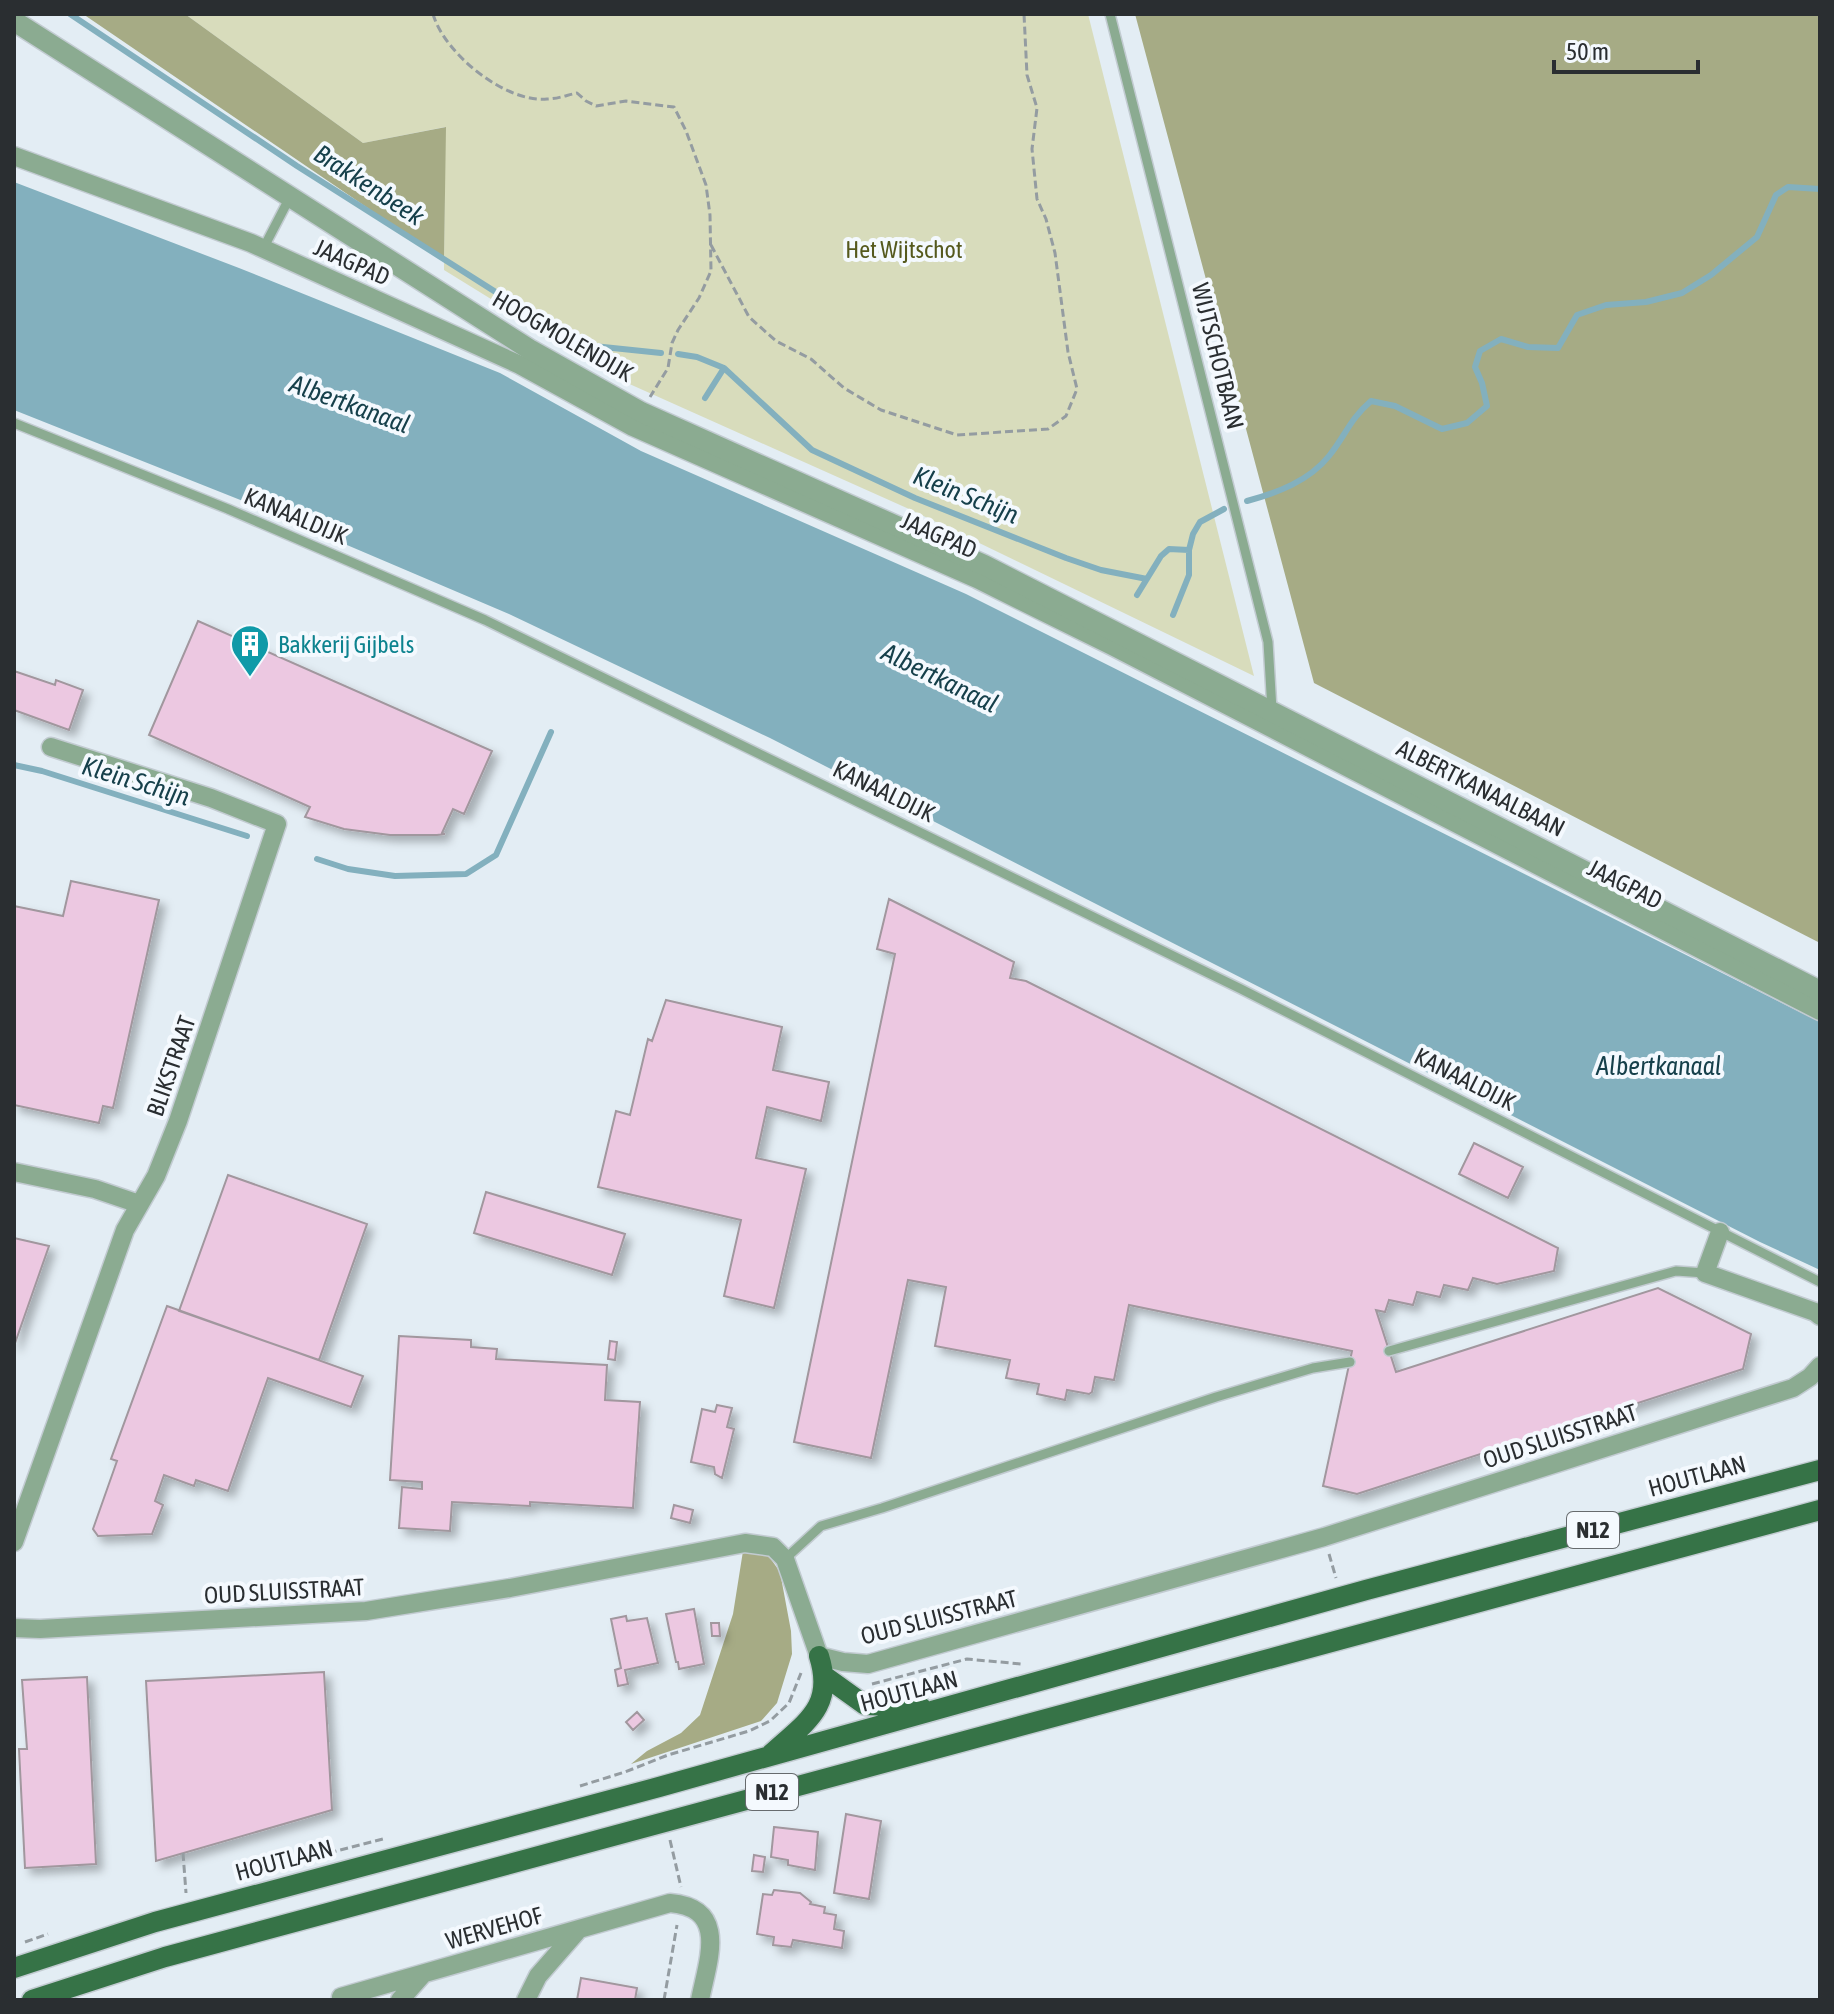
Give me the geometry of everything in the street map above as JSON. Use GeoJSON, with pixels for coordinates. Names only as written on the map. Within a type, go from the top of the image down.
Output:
{"type":"FeatureCollection","features":[{"type":"Feature","properties":{"kind":"main road","name":"HOUTLAAN"},"geometry":{"type":"LineString","coordinates":[[14,1968],[155,1922],[949,1707],[1366,1590],[1820,1470]]}},
{"type":"Feature","properties":{"kind":"main road","name":"N12"},"geometry":{"type":"LineString","coordinates":[[32,2000],[165,1957],[1820,1510]]}},
{"type":"Feature","properties":{"kind":"main road"},"geometry":{"type":"LineString","coordinates":[[768,1756],[814,1712],[822,1698],[826,1677],[819,1656]]}},
{"type":"Feature","properties":{"kind":"main road"},"geometry":{"type":"LineString","coordinates":[[826,1677],[859,1703],[873,1707],[949,1707]]}},
{"type":"Feature","properties":{"kind":"street","name":"HOOGMOLENDIJK"},"geometry":{"type":"LineString","coordinates":[[14,21],[529,349],[641,412],[984,565],[1119,632]]}},
{"type":"Feature","properties":{"kind":"street","name":"JAAGPAD"},"geometry":{"type":"LineString","coordinates":[[14,156],[263,249],[520,365],[633,427],[990,586],[1820,1011]]}},
{"type":"Feature","properties":{"kind":"street","name":"ALBERTKANAALBAAN"},"geometry":{"type":"LineString","coordinates":[[1119,632],[1820,991]]}},
{"type":"Feature","properties":{"kind":"street","name":"BLIKSTRAAT"},"geometry":{"type":"LineString","coordinates":[[14,1542],[125,1230],[156,1176],[178,1121],[277,824],[211,798],[51,747]]}},
{"type":"Feature","properties":{"kind":"street"},"geometry":{"type":"LineString","coordinates":[[14,1172],[95,1189],[139,1204]]}},
{"type":"Feature","properties":{"kind":"street"},"geometry":{"type":"LineString","coordinates":[[1720,1232],[1705,1273],[1820,1316]]}},
{"type":"Feature","properties":{"kind":"street","name":"OUD SLUISSTRAAT"},"geometry":{"type":"LineString","coordinates":[[819,1656],[868,1664],[1324,1537],[1793,1388],[1820,1366]]}},
{"type":"Feature","properties":{"kind":"street","name":"OUD SLUISSTRAAT"},"geometry":{"type":"LineString","coordinates":[[14,1628],[366,1611],[510,1588],[745,1543],[773,1547],[785,1559]]}},
{"type":"Feature","properties":{"kind":"street"},"geometry":{"type":"LineString","coordinates":[[785,1559],[819,1656]]}},
{"type":"Feature","properties":{"kind":"street","name":"WERVEHOF"},"geometry":{"type":"LineString","coordinates":[[341,1997],[670,1903],[689,1905],[709,1924],[711,1941],[700,2000]]}},
{"type":"Feature","properties":{"kind":"street","name":"WERVEHOF"},"geometry":{"type":"LineString","coordinates":[[526,2000],[538,1976],[579,1929]]}},
{"type":"Feature","properties":{"kind":"street","name":"WERVEHOF"},"geometry":{"type":"LineString","coordinates":[[400,2000],[423,1974]]}},
{"type":"Feature","properties":{"kind":"lane","name":"WIJTSCHOTBAAN"},"geometry":{"type":"LineString","coordinates":[[1110,14],[1268,642],[1272,710]]}},
{"type":"Feature","properties":{"kind":"lane"},"geometry":{"type":"LineString","coordinates":[[263,249],[290,197]]}},
{"type":"Feature","properties":{"kind":"lane","name":"KANAALDIJK"},"geometry":{"type":"LineString","coordinates":[[14,423],[228,509],[485,620],[1214,975],[1820,1282]]}},
{"type":"Feature","properties":{"kind":"lane"},"geometry":{"type":"LineString","coordinates":[[1389,1351],[1676,1271],[1705,1273]]}},
{"type":"Feature","properties":{"kind":"lane"},"geometry":{"type":"LineString","coordinates":[[785,1559],[821,1526],[1216,1397],[1313,1368],[1350,1362]]}},
{"type":"Feature","properties":{"kind":"path"},"geometry":{"type":"LineString","coordinates":[[433,14],[437,28],[468,65],[508,92],[545,100],[577,93],[596,106],[626,101],[674,107],[706,185],[711,271],[672,343],[668,368],[641,412]]}},
{"type":"Feature","properties":{"kind":"path"},"geometry":{"type":"LineString","coordinates":[[711,245],[749,317],[776,341],[811,359],[844,388],[881,410],[957,435],[1048,429],[1066,416],[1077,389],[1068,352],[1055,253],[1037,199],[1032,149],[1037,108],[1027,75],[1024,14]]}},
{"type":"Feature","properties":{"kind":"path"},"geometry":{"type":"LineString","coordinates":[[1327,1548],[1337,1581]]}},
{"type":"Feature","properties":{"kind":"path"},"geometry":{"type":"LineString","coordinates":[[845,1692],[967,1659],[1026,1664]]}},
{"type":"Feature","properties":{"kind":"path"},"geometry":{"type":"LineString","coordinates":[[574,1788],[749,1731],[770,1721],[789,1703]]}},
{"type":"Feature","properties":{"kind":"path"},"geometry":{"type":"LineString","coordinates":[[304,1860],[394,1836]]}},
{"type":"Feature","properties":{"kind":"path"},"geometry":{"type":"LineString","coordinates":[[183,1853],[186,1893]]}},
{"type":"Feature","properties":{"kind":"path"},"geometry":{"type":"LineString","coordinates":[[14,1946],[48,1934]]}},
{"type":"Feature","properties":{"kind":"green space"},"geometry":{"type":"Polygon","coordinates":[[[83,14],[185,14],[363,143],[446,127],[444,260],[83,14]]]}},
{"type":"Feature","properties":{"kind":"green space","name":"Het Wijtschot"},"geometry":{"type":"Polygon","coordinates":[[[185,14],[1088,14],[1254,676],[909,509],[625,382],[444,270],[445,127],[363,143],[185,14]]]}},
{"type":"Feature","properties":{"kind":"green space"},"geometry":{"type":"Polygon","coordinates":[[[1135,14],[1820,14],[1820,943],[1314,683],[1135,14]]]}},
{"type":"Feature","properties":{"kind":"green space"},"geometry":{"type":"Polygon","coordinates":[[[743,1551],[768,1555],[780,1572],[792,1654],[777,1703],[761,1721],[631,1764],[647,1751],[681,1733],[700,1715],[733,1614],[743,1551]]]}},
{"type":"Feature","properties":{"kind":"water","name":"Albertkanaal"},"geometry":{"type":"Polygon","coordinates":[[[14,182],[500,373],[641,451],[966,594],[1820,1022],[1820,1270],[770,738],[509,614],[253,505],[14,410],[14,182]]]}},
{"type":"Feature","properties":{"kind":"building","name":"Bakkerij Gijbels"},"geometry":{"type":"Polygon","coordinates":[[[198,621],[492,751],[464,814],[453,809],[442,833],[445,834],[437,835],[390,835],[344,829],[305,817],[310,807],[149,735],[198,621]]]}},
{"type":"Feature","properties":{"kind":"building"},"geometry":{"type":"Polygon","coordinates":[[[14,671],[55,685],[56,680],[83,690],[69,730],[14,710],[14,671]]]}},
{"type":"Feature","properties":{"kind":"building"},"geometry":{"type":"Polygon","coordinates":[[[71,881],[159,900],[113,1108],[103,1106],[99,1123],[14,1105],[14,906],[63,916],[71,881]]]}},
{"type":"Feature","properties":{"kind":"building"},"geometry":{"type":"Polygon","coordinates":[[[889,899],[1014,962],[1010,978],[1026,981],[1558,1248],[1554,1271],[1497,1284],[1473,1278],[1468,1290],[1444,1285],[1440,1297],[1417,1292],[1413,1305],[1389,1300],[1385,1312],[1376,1310],[1396,1372],[1658,1288],[1751,1334],[1743,1369],[1357,1494],[1323,1486],[1352,1351],[1129,1305],[1114,1380],[1095,1377],[1092,1392],[1067,1390],[1065,1400],[1037,1394],[1039,1384],[1006,1378],[1010,1360],[935,1346],[946,1287],[908,1280],[871,1458],[794,1442],[895,954],[877,949],[889,899]]]}},
{"type":"Feature","properties":{"kind":"building"},"geometry":{"type":"Polygon","coordinates":[[[666,1000],[782,1027],[773,1070],[829,1082],[821,1121],[767,1107],[756,1158],[806,1169],[774,1308],[724,1296],[741,1220],[598,1187],[616,1111],[630,1115],[648,1039],[652,1041],[666,1000]]]}},
{"type":"Feature","properties":{"kind":"building"},"geometry":{"type":"Polygon","coordinates":[[[1474,1143],[1523,1167],[1508,1198],[1459,1174],[1474,1143]]]}},
{"type":"Feature","properties":{"kind":"building"},"geometry":{"type":"Polygon","coordinates":[[[228,1175],[367,1224],[319,1360],[179,1311],[228,1175]]]}},
{"type":"Feature","properties":{"kind":"building"},"geometry":{"type":"Polygon","coordinates":[[[486,1192],[625,1234],[612,1275],[474,1233],[486,1192]]]}},
{"type":"Feature","properties":{"kind":"building"},"geometry":{"type":"Polygon","coordinates":[[[14,1238],[49,1246],[14,1346],[14,1238]]]}},
{"type":"Feature","properties":{"kind":"building"},"geometry":{"type":"Polygon","coordinates":[[[167,1306],[363,1376],[351,1407],[268,1378],[228,1491],[196,1480],[194,1486],[164,1475],[155,1501],[163,1505],[152,1534],[98,1536],[93,1529],[117,1461],[111,1459],[167,1306]]]}},
{"type":"Feature","properties":{"kind":"building"},"geometry":{"type":"Polygon","coordinates":[[[399,1336],[471,1340],[471,1347],[497,1349],[496,1359],[607,1365],[605,1400],[640,1402],[633,1508],[530,1502],[530,1506],[452,1502],[450,1531],[399,1528],[402,1487],[422,1489],[422,1482],[390,1480],[399,1336]]]}},
{"type":"Feature","properties":{"kind":"building"},"geometry":{"type":"Polygon","coordinates":[[[610,1341],[617,1342],[615,1360],[608,1359],[610,1341]]]}},
{"type":"Feature","properties":{"kind":"building"},"geometry":{"type":"Polygon","coordinates":[[[717,1405],[732,1408],[727,1427],[734,1429],[722,1478],[715,1474],[714,1467],[691,1462],[702,1409],[715,1412],[717,1405]]]}},
{"type":"Feature","properties":{"kind":"building"},"geometry":{"type":"Polygon","coordinates":[[[674,1505],[693,1510],[690,1523],[671,1518],[674,1505]]]}},
{"type":"Feature","properties":{"kind":"building"},"geometry":{"type":"Polygon","coordinates":[[[694,1609],[704,1664],[679,1669],[666,1614],[694,1609]]]}},
{"type":"Feature","properties":{"kind":"building"},"geometry":{"type":"Polygon","coordinates":[[[626,1616],[627,1621],[647,1618],[658,1663],[625,1670],[628,1684],[618,1686],[615,1670],[621,1668],[611,1619],[626,1616]]]}},
{"type":"Feature","properties":{"kind":"building"},"geometry":{"type":"Polygon","coordinates":[[[711,1623],[719,1623],[720,1636],[712,1636],[711,1623]]]}},
{"type":"Feature","properties":{"kind":"building"},"geometry":{"type":"Polygon","coordinates":[[[324,1672],[332,1810],[156,1861],[146,1681],[324,1672]]]}},
{"type":"Feature","properties":{"kind":"building"},"geometry":{"type":"Polygon","coordinates":[[[87,1677],[96,1864],[25,1868],[19,1749],[27,1749],[22,1680],[87,1677]]]}},
{"type":"Feature","properties":{"kind":"building"},"geometry":{"type":"Polygon","coordinates":[[[637,1712],[644,1720],[633,1730],[626,1722],[637,1712]]]}},
{"type":"Feature","properties":{"kind":"building"},"geometry":{"type":"Polygon","coordinates":[[[846,1814],[881,1821],[869,1899],[834,1893],[846,1814]]]}},
{"type":"Feature","properties":{"kind":"building"},"geometry":{"type":"Polygon","coordinates":[[[774,1827],[818,1832],[815,1870],[788,1865],[788,1860],[771,1857],[774,1827]]]}},
{"type":"Feature","properties":{"kind":"building"},"geometry":{"type":"Polygon","coordinates":[[[754,1855],[765,1857],[763,1872],[752,1871],[754,1855]]]}},
{"type":"Feature","properties":{"kind":"building"},"geometry":{"type":"Polygon","coordinates":[[[774,1890],[800,1893],[810,1904],[825,1907],[824,1913],[836,1915],[834,1929],[844,1931],[842,1948],[793,1940],[791,1947],[773,1945],[774,1937],[757,1934],[763,1894],[772,1895],[774,1890]]]}},
{"type":"Feature","properties":{"kind":"building"},"geometry":{"type":"Polygon","coordinates":[[[581,1978],[637,1988],[635,2000],[577,2000],[581,1978]]]}},
{"type":"Feature","properties":{"kind":"waterway","name":"Brakkenbeek"},"geometry":{"type":"LineString","coordinates":[[70,14],[297,166],[565,336],[584,345],[661,353]]}},
{"type":"Feature","properties":{"kind":"waterway","name":"Klein Schijn"},"geometry":{"type":"LineString","coordinates":[[1247,501],[1281,490],[1321,465],[1371,401],[1395,406],[1442,429],[1467,423],[1487,406],[1475,367],[1480,351],[1501,339],[1528,347],[1558,348],[1577,315],[1606,305],[1646,302],[1682,293],[1711,275],[1757,237],[1776,195],[1788,187],[1820,189]]}},
{"type":"Feature","properties":{"kind":"waterway","name":"Brakkenbeek"},"geometry":{"type":"LineString","coordinates":[[678,354],[697,357],[724,368]]}},
{"type":"Feature","properties":{"kind":"waterway","name":"Klein Schijn"},"geometry":{"type":"LineString","coordinates":[[705,398],[724,368],[812,450],[915,498],[1066,558],[1101,570],[1147,579]]}},
{"type":"Feature","properties":{"kind":"waterway"},"geometry":{"type":"LineString","coordinates":[[1173,615],[1189,575],[1189,550],[1193,534],[1200,522],[1224,509]]}},
{"type":"Feature","properties":{"kind":"waterway","name":"Klein Schijn"},"geometry":{"type":"LineString","coordinates":[[1137,595],[1161,556],[1169,549],[1189,550]]}},
{"type":"Feature","properties":{"kind":"waterway","name":"Klein Schijn"},"geometry":{"type":"LineString","coordinates":[[317,859],[348,869],[395,876],[466,874],[496,855],[551,732]]}},
{"type":"Feature","properties":{"kind":"waterway","name":"Klein Schijn"},"geometry":{"type":"LineString","coordinates":[[14,765],[42,771],[247,836]]}},
{"type":"Feature","properties":{"kind":"place","name":"Bakkerij Gijbels"},"geometry":{"type":"Point","coordinates":[250,678]}}]}
